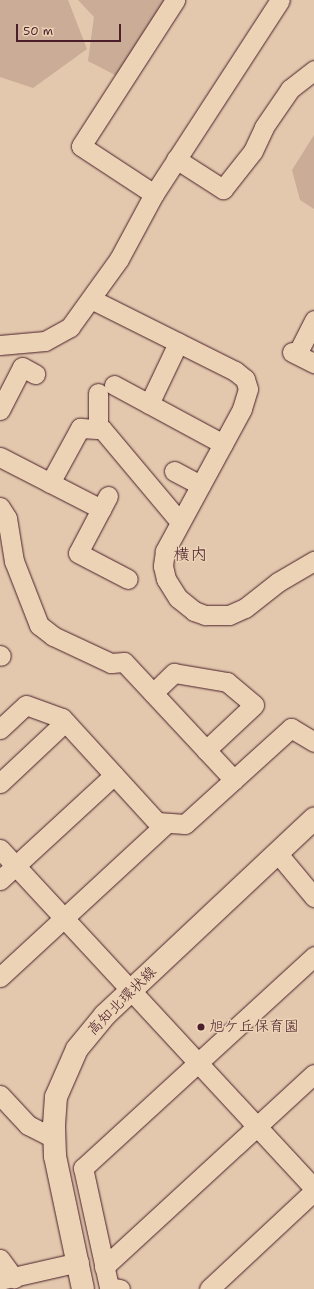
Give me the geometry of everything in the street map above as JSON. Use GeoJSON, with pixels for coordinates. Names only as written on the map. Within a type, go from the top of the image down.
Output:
{"type":"FeatureCollection","features":[{"type":"Feature","properties":{"kind":"main road","name":"高知北環状線"},"geometry":{"type":"LineString","coordinates":[[83,1289],[79,1262],[56,1156],[55,1139],[56,1097],[77,1049],[89,1031],[131,990],[279,854],[314,819]]}},
{"type":"Feature","properties":{"kind":"street"},"geometry":{"type":"LineString","coordinates":[[154,194],[80,146],[175,0]]}},
{"type":"Feature","properties":{"kind":"street"},"geometry":{"type":"LineString","coordinates":[[0,344],[46,341],[70,327],[119,259],[154,194],[280,0]]}},
{"type":"Feature","properties":{"kind":"street"},"geometry":{"type":"LineString","coordinates":[[176,159],[224,189],[253,151],[264,128],[290,89],[314,70]]}},
{"type":"Feature","properties":{"kind":"street"},"geometry":{"type":"LineString","coordinates":[[91,299],[235,371],[245,380],[248,389],[246,399],[223,444],[165,551],[163,566],[166,579],[185,605],[205,615],[218,616],[238,612],[278,582],[314,561]]}},
{"type":"Feature","properties":{"kind":"street"},"geometry":{"type":"LineString","coordinates":[[314,320],[294,353],[314,363]]}},
{"type":"Feature","properties":{"kind":"street"},"geometry":{"type":"LineString","coordinates":[[149,404],[178,343]]}},
{"type":"Feature","properties":{"kind":"street"},"geometry":{"type":"LineString","coordinates":[[0,410],[22,367],[35,374]]}},
{"type":"Feature","properties":{"kind":"street"},"geometry":{"type":"LineString","coordinates":[[98,429],[106,389],[149,404],[223,444]]}},
{"type":"Feature","properties":{"kind":"street"},"geometry":{"type":"LineString","coordinates":[[50,483],[80,428],[102,429],[180,522]]}},
{"type":"Feature","properties":{"kind":"street"},"geometry":{"type":"LineString","coordinates":[[0,457],[50,483],[105,503],[78,553],[128,579]]}},
{"type":"Feature","properties":{"kind":"street"},"geometry":{"type":"LineString","coordinates":[[174,470],[200,485]]}},
{"type":"Feature","properties":{"kind":"street"},"geometry":{"type":"LineString","coordinates":[[0,507],[8,518],[14,561],[39,625],[53,636],[111,663],[124,662],[234,780]]}},
{"type":"Feature","properties":{"kind":"street"},"geometry":{"type":"LineString","coordinates":[[152,693],[174,673],[227,682],[254,705],[206,750]]}},
{"type":"Feature","properties":{"kind":"street"},"geometry":{"type":"LineString","coordinates":[[0,729],[26,705],[62,718],[157,822],[185,824],[291,728],[314,742]]}},
{"type":"Feature","properties":{"kind":"street"},"geometry":{"type":"LineString","coordinates":[[0,782],[65,722]]}},
{"type":"Feature","properties":{"kind":"street"},"geometry":{"type":"LineString","coordinates":[[0,880],[114,775]]}},
{"type":"Feature","properties":{"kind":"street"},"geometry":{"type":"LineString","coordinates":[[0,977],[167,823]]}},
{"type":"Feature","properties":{"kind":"street"},"geometry":{"type":"LineString","coordinates":[[0,849],[314,1189],[209,1289]]}},
{"type":"Feature","properties":{"kind":"street"},"geometry":{"type":"LineString","coordinates":[[279,854],[314,897]]}},
{"type":"Feature","properties":{"kind":"street"},"geometry":{"type":"LineString","coordinates":[[120,1289],[109,1287],[83,1168],[314,956]]}},
{"type":"Feature","properties":{"kind":"street"},"geometry":{"type":"LineString","coordinates":[[104,1267],[314,1074]]}},
{"type":"Feature","properties":{"kind":"street"},"geometry":{"type":"LineString","coordinates":[[0,1095],[28,1125],[55,1139]]}},
{"type":"Feature","properties":{"kind":"street"},"geometry":{"type":"LineString","coordinates":[[0,1259],[7,1279],[79,1262]]}},
{"type":"Feature","properties":{"kind":"shaded area"},"geometry":{"type":"Polygon","coordinates":[[[0,0],[68,0],[87,49],[33,88],[0,77],[0,0]]]}},
{"type":"Feature","properties":{"kind":"shaded area"},"geometry":{"type":"Polygon","coordinates":[[[78,0],[166,0],[117,76],[88,61],[94,17],[78,0]]]}},
{"type":"Feature","properties":{"kind":"shaded area"},"geometry":{"type":"Polygon","coordinates":[[[314,135],[314,209],[300,200],[292,170],[314,135]]]}},
{"type":"Feature","properties":{"kind":"place","name":"旭ケ丘保育園"},"geometry":{"type":"Point","coordinates":[201,1027]}},
{"type":"Feature","properties":{"kind":"district","name":"横内"},"geometry":{"type":"Point","coordinates":[190,555]}}]}
